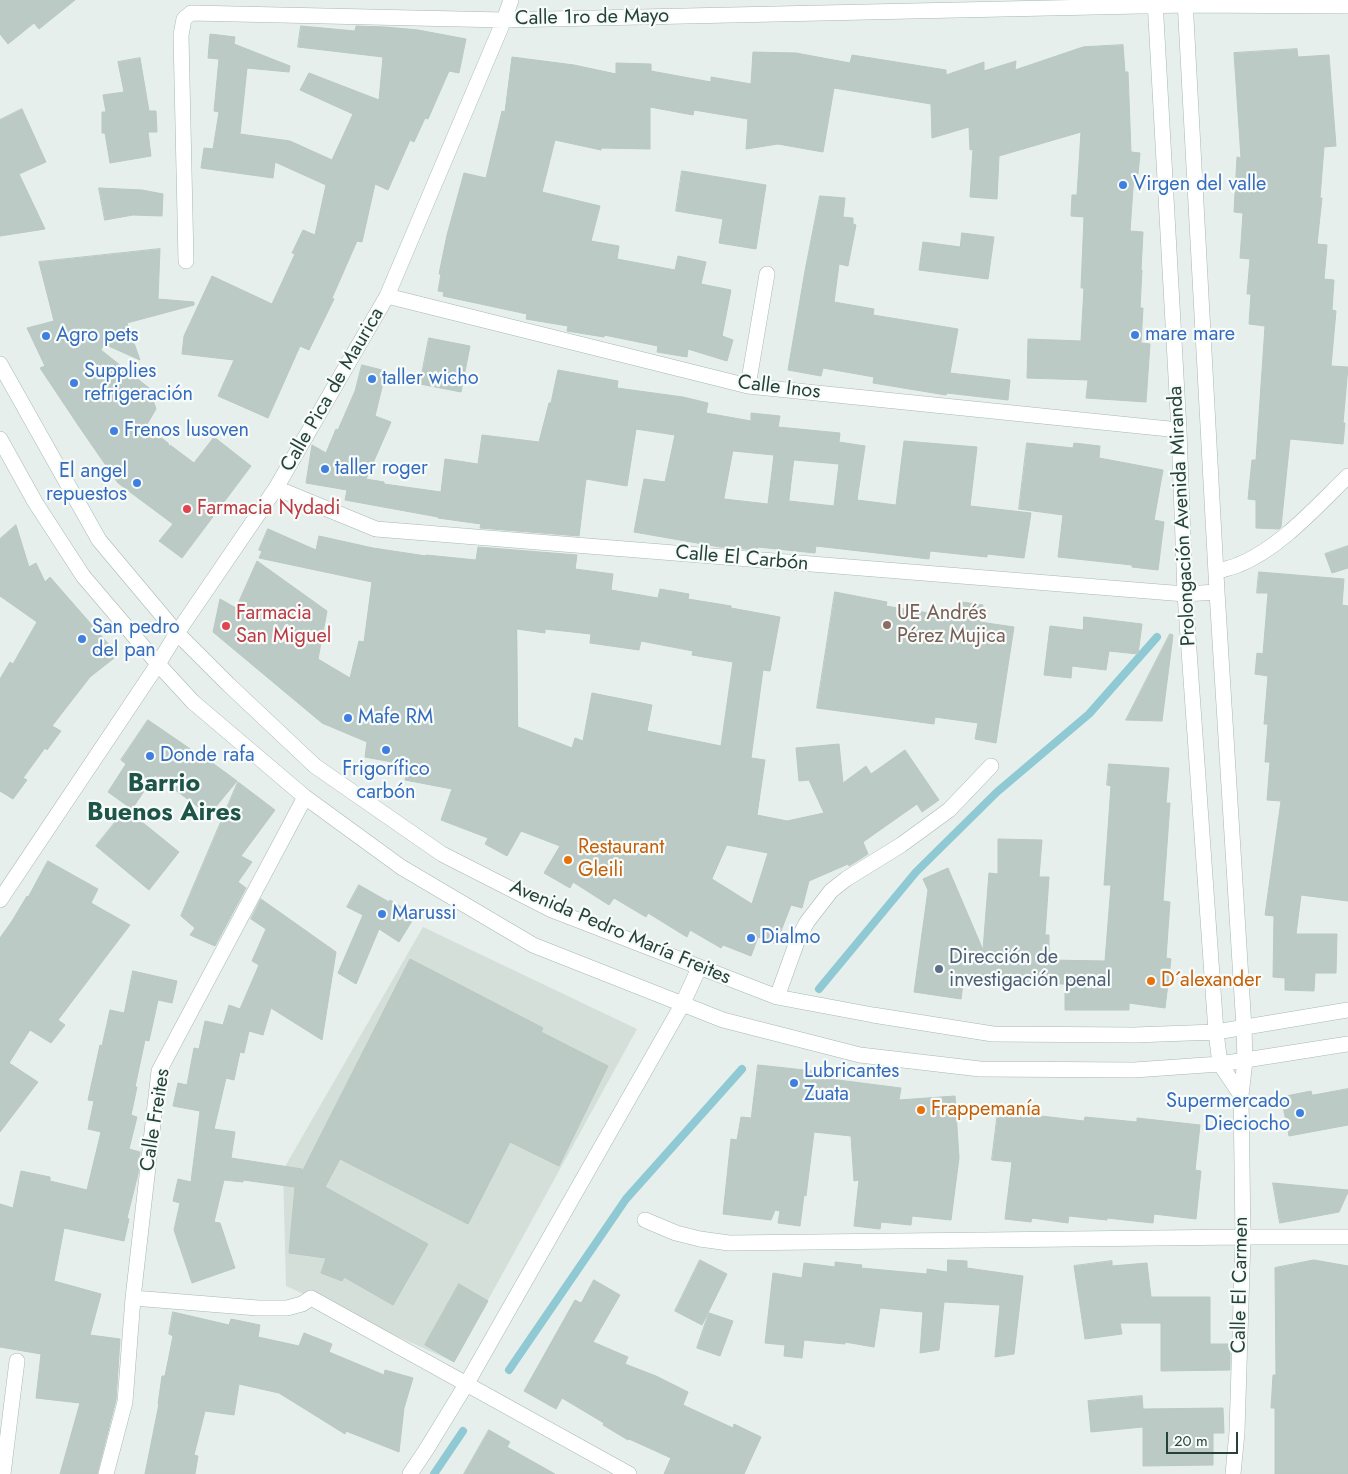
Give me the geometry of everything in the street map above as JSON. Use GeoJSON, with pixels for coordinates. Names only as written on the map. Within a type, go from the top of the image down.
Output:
{"type":"FeatureCollection","features":[{"type":"Feature","properties":{"kind":"street","name":"Calle Pica de Maurica"},"geometry":{"type":"LineString","coordinates":[[0,900],[177,633],[276,488],[388,296],[511,0]]}},
{"type":"Feature","properties":{"kind":"street","name":"Calle 1ro de Mayo"},"geometry":{"type":"LineString","coordinates":[[186,261],[181,35],[184,19],[192,13],[504,20],[1185,2],[1348,6]]}},
{"type":"Feature","properties":{"kind":"street","name":"Prolongación Avenida Miranda"},"geometry":{"type":"LineString","coordinates":[[1185,2],[1217,592],[1246,1060]]}},
{"type":"Feature","properties":{"kind":"street","name":"Prolongación Avenida Miranda"},"geometry":{"type":"LineString","coordinates":[[1155,3],[1179,430],[1185,594],[1216,1032],[1220,1064]]}},
{"type":"Feature","properties":{"kind":"street"},"geometry":{"type":"LineString","coordinates":[[748,386],[767,274]]}},
{"type":"Feature","properties":{"kind":"street","name":"Calle Inos"},"geometry":{"type":"LineString","coordinates":[[388,296],[748,386],[1179,430]]}},
{"type":"Feature","properties":{"kind":"street","name":"Avenida Pedro María Freites"},"geometry":{"type":"LineString","coordinates":[[0,364],[99,540],[177,633],[228,684],[315,766],[442,854],[552,910],[777,997],[872,1015],[994,1034],[1134,1035],[1216,1032],[1348,1010]]}},
{"type":"Feature","properties":{"kind":"street","name":"Avenida Pedro María Freites"},"geometry":{"type":"LineString","coordinates":[[0,439],[35,502],[83,576],[193,702],[305,798],[401,867],[533,945],[723,1020],[860,1055],[980,1069],[1134,1070],[1220,1064],[1348,1044]]}},
{"type":"Feature","properties":{"kind":"street"},"geometry":{"type":"LineString","coordinates":[[1216,572],[1238,565],[1279,540],[1348,476]]}},
{"type":"Feature","properties":{"kind":"street","name":"Calle El Carbón"},"geometry":{"type":"LineString","coordinates":[[276,488],[376,529],[1185,594],[1217,592]]}},
{"type":"Feature","properties":{"kind":"street"},"geometry":{"type":"LineString","coordinates":[[777,997],[798,939],[818,906],[831,891],[846,879],[901,845],[949,810],[991,766]]}},
{"type":"Feature","properties":{"kind":"street","name":"Calle Freites"},"geometry":{"type":"LineString","coordinates":[[106,1474],[125,1402],[133,1298],[159,1071],[305,798]]}},
{"type":"Feature","properties":{"kind":"street"},"geometry":{"type":"LineString","coordinates":[[410,1474],[467,1383],[682,1005],[699,968]]}},
{"type":"Feature","properties":{"kind":"street","name":"Calle El Carmen"},"geometry":{"type":"LineString","coordinates":[[1233,1474],[1237,1432],[1243,1237],[1241,1095],[1246,1060]]}},
{"type":"Feature","properties":{"kind":"street"},"geometry":{"type":"LineString","coordinates":[[1220,1064],[1241,1095]]}},
{"type":"Feature","properties":{"kind":"street"},"geometry":{"type":"LineString","coordinates":[[645,1220],[676,1233],[729,1243],[1348,1237]]}},
{"type":"Feature","properties":{"kind":"street"},"geometry":{"type":"LineString","coordinates":[[133,1298],[258,1308],[287,1308],[302,1304],[310,1298],[629,1474]]}},
{"type":"Feature","properties":{"kind":"street"},"geometry":{"type":"LineString","coordinates":[[3,1474],[17,1361]]}},
{"type":"Feature","properties":{"kind":"shaded area"},"geometry":{"type":"Polygon","coordinates":[[[423,927],[637,1029],[454,1362],[286,1286],[283,1170],[423,927]]]}},
{"type":"Feature","properties":{"kind":"building"},"geometry":{"type":"Polygon","coordinates":[[[0,0],[75,0],[39,29],[34,23],[8,44],[0,34],[0,0]]]}},
{"type":"Feature","properties":{"kind":"building"},"geometry":{"type":"Polygon","coordinates":[[[301,26],[355,31],[356,26],[385,27],[418,30],[466,39],[459,73],[449,71],[428,119],[425,118],[414,142],[410,140],[388,190],[375,184],[362,242],[357,241],[332,298],[334,299],[309,350],[300,346],[268,418],[218,396],[234,360],[182,354],[184,336],[212,276],[272,304],[295,254],[292,253],[303,230],[315,235],[326,185],[275,162],[273,178],[201,168],[204,148],[213,149],[219,112],[214,111],[219,59],[208,58],[210,34],[235,37],[234,44],[290,66],[289,72],[247,68],[240,134],[290,141],[332,160],[353,114],[300,90],[309,73],[379,100],[383,57],[298,47],[301,26]]]}},
{"type":"Feature","properties":{"kind":"building"},"geometry":{"type":"Polygon","coordinates":[[[1123,45],[1125,72],[1128,72],[1131,152],[1140,153],[1138,174],[1134,174],[1130,231],[1143,232],[1140,308],[1143,308],[1141,343],[1150,344],[1146,402],[1086,398],[1088,380],[1027,378],[1028,339],[1081,341],[1084,288],[1081,288],[1084,217],[1071,216],[1072,195],[1077,195],[1081,132],[999,156],[997,199],[970,197],[973,149],[970,150],[969,127],[932,138],[931,104],[834,88],[823,152],[778,144],[746,149],[748,119],[694,110],[693,115],[650,107],[650,149],[601,148],[601,150],[555,140],[542,192],[600,206],[591,241],[619,246],[617,259],[675,270],[678,256],[706,262],[701,284],[731,290],[722,336],[733,340],[727,361],[688,349],[687,357],[657,352],[658,346],[604,335],[604,337],[567,331],[568,326],[526,319],[527,314],[443,296],[444,292],[438,291],[441,274],[439,274],[447,235],[464,173],[486,178],[502,111],[505,112],[512,57],[574,65],[616,74],[616,63],[651,64],[651,71],[711,82],[711,77],[751,84],[753,52],[796,53],[850,63],[852,55],[946,70],[946,75],[984,62],[984,71],[1016,61],[1015,70],[1083,47],[1123,45]]]}},
{"type":"Feature","properties":{"kind":"building"},"geometry":{"type":"Polygon","coordinates":[[[1297,49],[1298,57],[1329,55],[1336,146],[1324,147],[1320,198],[1322,198],[1317,244],[1327,245],[1324,279],[1334,280],[1332,310],[1336,311],[1331,366],[1348,367],[1343,423],[1345,423],[1343,444],[1290,439],[1281,527],[1279,529],[1256,528],[1256,500],[1248,499],[1252,460],[1256,460],[1265,326],[1249,324],[1251,294],[1247,294],[1250,259],[1240,258],[1243,213],[1234,212],[1237,157],[1241,158],[1234,53],[1297,49]]]}},
{"type":"Feature","properties":{"kind":"building"},"geometry":{"type":"Polygon","coordinates":[[[140,58],[149,111],[156,111],[157,132],[148,132],[151,156],[110,163],[105,133],[102,133],[102,112],[106,112],[103,95],[124,92],[118,62],[140,58]]]}},
{"type":"Feature","properties":{"kind":"building"},"geometry":{"type":"Polygon","coordinates":[[[22,109],[46,162],[19,174],[45,229],[0,236],[0,120],[22,109]]]}},
{"type":"Feature","properties":{"kind":"building"},"geometry":{"type":"Polygon","coordinates":[[[682,171],[766,185],[756,249],[719,243],[723,219],[676,211],[682,171]]]}},
{"type":"Feature","properties":{"kind":"building"},"geometry":{"type":"Polygon","coordinates":[[[99,188],[142,190],[163,194],[162,216],[133,215],[105,220],[99,188]]]}},
{"type":"Feature","properties":{"kind":"building"},"geometry":{"type":"Polygon","coordinates":[[[820,196],[845,198],[843,217],[853,218],[853,224],[856,225],[848,266],[839,264],[834,302],[874,309],[873,315],[958,329],[950,373],[1010,380],[1008,400],[947,393],[946,395],[873,383],[874,377],[823,368],[821,376],[788,370],[820,196]]]}},
{"type":"Feature","properties":{"kind":"building"},"geometry":{"type":"Polygon","coordinates":[[[962,233],[994,237],[988,279],[919,270],[923,242],[960,247],[962,233]]]}},
{"type":"Feature","properties":{"kind":"building"},"geometry":{"type":"Polygon","coordinates":[[[160,249],[158,299],[194,302],[194,305],[127,323],[140,360],[104,344],[101,350],[149,388],[156,409],[146,426],[168,443],[170,449],[170,445],[194,463],[214,437],[251,466],[182,558],[159,541],[173,524],[118,483],[78,425],[40,368],[45,366],[27,328],[54,321],[39,262],[160,249]]]}},
{"type":"Feature","properties":{"kind":"building"},"geometry":{"type":"Polygon","coordinates":[[[429,338],[470,346],[461,392],[420,384],[429,338]]]}},
{"type":"Feature","properties":{"kind":"building"},"geometry":{"type":"Polygon","coordinates":[[[362,365],[386,371],[375,416],[391,422],[366,479],[384,482],[384,484],[441,492],[445,459],[478,464],[482,435],[539,442],[549,403],[551,403],[558,370],[618,381],[617,388],[683,397],[708,403],[706,413],[751,421],[751,413],[780,416],[778,427],[840,433],[839,442],[865,446],[857,500],[896,505],[904,441],[977,447],[970,506],[1031,513],[1024,558],[987,554],[987,557],[930,551],[929,559],[816,546],[815,553],[758,547],[757,550],[720,547],[634,532],[644,479],[665,482],[675,435],[636,429],[627,486],[586,479],[579,536],[480,528],[481,524],[438,518],[345,500],[347,490],[306,483],[312,445],[326,453],[355,391],[362,365]],[[733,451],[724,499],[768,504],[774,455],[733,451]],[[794,460],[789,501],[834,506],[839,464],[794,460]]]}},
{"type":"Feature","properties":{"kind":"building"},"geometry":{"type":"Polygon","coordinates":[[[1027,443],[1073,448],[1074,443],[1100,446],[1099,458],[1163,470],[1154,520],[1164,522],[1158,570],[1132,567],[1132,565],[1058,557],[1063,515],[1019,509],[1027,443]]]}},
{"type":"Feature","properties":{"kind":"building"},"geometry":{"type":"Polygon","coordinates":[[[16,525],[29,567],[36,563],[45,582],[50,577],[118,655],[90,677],[52,726],[61,731],[47,750],[45,748],[23,778],[27,780],[13,799],[0,791],[0,679],[10,662],[13,664],[37,622],[0,596],[0,539],[16,525]]]}},
{"type":"Feature","properties":{"kind":"building"},"geometry":{"type":"Polygon","coordinates":[[[268,529],[316,550],[319,536],[373,548],[426,556],[476,560],[478,547],[577,555],[575,569],[613,574],[611,590],[658,598],[660,589],[689,594],[688,599],[780,617],[770,671],[763,670],[751,758],[765,760],[757,815],[787,821],[824,813],[809,780],[799,781],[796,748],[839,744],[843,783],[866,766],[871,774],[905,750],[939,800],[922,812],[917,804],[863,842],[868,854],[849,866],[848,864],[809,881],[802,908],[791,905],[776,944],[758,937],[751,956],[723,945],[721,948],[690,930],[687,937],[648,913],[646,917],[614,898],[609,905],[573,882],[570,888],[544,873],[560,846],[521,831],[507,856],[485,844],[488,838],[441,820],[452,789],[405,780],[408,765],[365,757],[367,742],[322,723],[213,632],[220,599],[236,608],[257,561],[327,611],[318,659],[350,678],[359,641],[364,642],[372,582],[259,558],[262,551],[259,550],[268,529]],[[517,629],[518,727],[572,748],[575,738],[583,741],[592,693],[652,705],[647,731],[721,746],[733,662],[692,655],[693,651],[641,641],[639,650],[590,643],[591,634],[545,629],[545,633],[517,629]],[[727,845],[712,879],[752,904],[768,853],[727,845]]]}},
{"type":"Feature","properties":{"kind":"building"},"geometry":{"type":"Polygon","coordinates":[[[1348,546],[1348,568],[1332,573],[1325,554],[1348,546]]]}},
{"type":"Feature","properties":{"kind":"building"},"geometry":{"type":"Polygon","coordinates":[[[1259,572],[1344,579],[1342,605],[1348,606],[1348,901],[1301,895],[1296,934],[1337,934],[1336,973],[1315,973],[1314,991],[1285,990],[1285,978],[1273,977],[1274,916],[1265,915],[1281,801],[1267,800],[1270,762],[1265,762],[1268,724],[1264,724],[1268,676],[1255,674],[1257,653],[1263,654],[1268,593],[1257,593],[1259,572]]]}},
{"type":"Feature","properties":{"kind":"building"},"geometry":{"type":"Polygon","coordinates":[[[835,592],[887,602],[886,606],[959,618],[962,602],[983,605],[980,622],[1014,627],[996,743],[975,739],[978,723],[935,717],[934,724],[817,708],[835,592]]]}},
{"type":"Feature","properties":{"kind":"building"},"geometry":{"type":"Polygon","coordinates":[[[1084,617],[1142,624],[1138,654],[1109,651],[1106,670],[1072,666],[1071,678],[1044,675],[1050,626],[1083,630],[1084,617]]]}},
{"type":"Feature","properties":{"kind":"building"},"geometry":{"type":"Polygon","coordinates":[[[1170,634],[1173,635],[1162,721],[1126,720],[1170,634]]]}},
{"type":"Feature","properties":{"kind":"building"},"geometry":{"type":"Polygon","coordinates":[[[148,720],[237,781],[209,815],[155,775],[132,809],[108,792],[126,764],[121,760],[148,720]]]}},
{"type":"Feature","properties":{"kind":"building"},"geometry":{"type":"Polygon","coordinates":[[[1109,764],[1169,768],[1166,803],[1170,803],[1163,901],[1170,902],[1166,958],[1171,959],[1165,1008],[1129,1003],[1129,1010],[1065,1010],[1065,984],[963,984],[961,999],[914,992],[928,890],[923,879],[948,868],[983,950],[989,873],[998,874],[998,839],[1042,840],[1039,877],[1049,877],[1045,935],[1049,935],[1049,960],[1105,961],[1111,885],[1104,885],[1111,786],[1107,785],[1109,764]]]}},
{"type":"Feature","properties":{"kind":"building"},"geometry":{"type":"Polygon","coordinates":[[[238,782],[275,810],[241,856],[252,862],[238,882],[246,888],[215,946],[190,935],[195,928],[181,916],[238,782]]]}},
{"type":"Feature","properties":{"kind":"building"},"geometry":{"type":"Polygon","coordinates":[[[126,809],[179,852],[149,890],[96,846],[126,809]]]}},
{"type":"Feature","properties":{"kind":"building"},"geometry":{"type":"Polygon","coordinates":[[[48,861],[98,889],[91,903],[130,925],[58,1020],[65,1025],[51,1043],[30,1030],[9,1063],[38,1082],[0,1132],[0,938],[28,897],[48,861]]]}},
{"type":"Feature","properties":{"kind":"building"},"geometry":{"type":"Polygon","coordinates":[[[359,885],[389,902],[390,900],[415,916],[399,942],[379,929],[356,984],[338,973],[363,915],[347,907],[359,885]]]}},
{"type":"Feature","properties":{"kind":"building"},"geometry":{"type":"Polygon","coordinates":[[[261,899],[336,952],[322,1040],[271,1008],[263,1035],[249,1031],[244,1053],[240,1052],[234,1080],[226,1078],[214,1129],[235,1132],[231,1158],[302,1169],[301,1174],[410,959],[543,1028],[541,1032],[608,1066],[559,1166],[510,1142],[468,1224],[340,1159],[325,1187],[428,1244],[393,1305],[344,1277],[342,1281],[321,1273],[326,1258],[289,1253],[295,1187],[243,1180],[243,1182],[224,1180],[214,1222],[220,1223],[235,1268],[192,1283],[174,1230],[180,1203],[173,1201],[178,1179],[191,1182],[200,1111],[173,1106],[178,1083],[187,1085],[194,1048],[199,1049],[205,1021],[223,1025],[229,1005],[240,1009],[259,965],[252,961],[266,929],[251,919],[261,899]]]}},
{"type":"Feature","properties":{"kind":"building"},"geometry":{"type":"Polygon","coordinates":[[[133,971],[177,981],[172,1003],[158,1000],[149,1041],[145,1040],[135,1087],[137,1087],[131,1115],[137,1117],[129,1149],[140,1152],[138,1174],[127,1218],[129,1219],[124,1241],[64,1228],[54,1281],[101,1294],[90,1335],[120,1339],[116,1400],[97,1474],[60,1474],[80,1403],[36,1398],[41,1354],[0,1347],[0,1204],[13,1208],[21,1171],[50,1177],[50,1181],[87,1190],[101,1132],[88,1129],[94,1101],[88,1100],[110,1010],[124,1013],[133,971]]]}},
{"type":"Feature","properties":{"kind":"building"},"geometry":{"type":"Polygon","coordinates":[[[758,1065],[814,1071],[814,1077],[901,1088],[899,1100],[955,1096],[959,1158],[951,1220],[912,1216],[911,1225],[881,1222],[880,1229],[854,1226],[859,1180],[854,1181],[851,1136],[814,1132],[806,1196],[804,1195],[800,1226],[778,1223],[780,1211],[775,1210],[771,1220],[723,1214],[731,1139],[737,1140],[741,1117],[751,1118],[758,1065]]]}},
{"type":"Feature","properties":{"kind":"building"},"geometry":{"type":"Polygon","coordinates":[[[1348,1089],[1348,1125],[1289,1136],[1281,1097],[1311,1091],[1312,1095],[1348,1089]]]}},
{"type":"Feature","properties":{"kind":"building"},"geometry":{"type":"Polygon","coordinates":[[[998,1111],[1084,1121],[1085,1117],[1137,1122],[1137,1118],[1200,1125],[1195,1170],[1201,1171],[1196,1219],[1154,1214],[1153,1223],[1069,1216],[1068,1223],[1032,1218],[1031,1222],[1005,1219],[1012,1162],[992,1160],[998,1111]]]}},
{"type":"Feature","properties":{"kind":"building"},"geometry":{"type":"Polygon","coordinates":[[[1273,1183],[1348,1190],[1348,1192],[1339,1212],[1280,1223],[1273,1183]]]}},
{"type":"Feature","properties":{"kind":"building"},"geometry":{"type":"Polygon","coordinates":[[[700,1260],[727,1274],[702,1325],[675,1311],[700,1260]]]}},
{"type":"Feature","properties":{"kind":"building"},"geometry":{"type":"Polygon","coordinates":[[[948,1260],[967,1261],[967,1268],[1023,1276],[1014,1354],[995,1357],[1000,1305],[944,1302],[939,1350],[920,1353],[923,1312],[880,1308],[874,1347],[845,1342],[845,1344],[804,1340],[802,1358],[784,1356],[785,1345],[765,1343],[773,1273],[802,1278],[804,1263],[835,1267],[835,1262],[862,1265],[861,1268],[927,1274],[927,1269],[947,1272],[948,1260]]]}},
{"type":"Feature","properties":{"kind":"building"},"geometry":{"type":"Polygon","coordinates":[[[1314,1260],[1348,1266],[1348,1474],[1275,1474],[1275,1408],[1271,1408],[1273,1375],[1276,1375],[1275,1268],[1314,1260]]]}},
{"type":"Feature","properties":{"kind":"building"},"geometry":{"type":"Polygon","coordinates":[[[1112,1261],[1112,1266],[1147,1263],[1151,1297],[1210,1297],[1210,1344],[1230,1344],[1230,1370],[1161,1371],[1161,1323],[1120,1323],[1122,1334],[1085,1339],[1074,1266],[1112,1261]]]}},
{"type":"Feature","properties":{"kind":"building"},"geometry":{"type":"Polygon","coordinates":[[[594,1280],[620,1295],[593,1342],[628,1357],[625,1364],[656,1376],[688,1392],[683,1405],[733,1428],[734,1424],[761,1437],[744,1474],[664,1474],[671,1458],[628,1440],[562,1398],[556,1409],[524,1391],[575,1300],[581,1303],[594,1280]]]}},
{"type":"Feature","properties":{"kind":"building"},"geometry":{"type":"Polygon","coordinates":[[[459,1284],[488,1301],[454,1362],[425,1345],[459,1284]]]}},
{"type":"Feature","properties":{"kind":"building"},"geometry":{"type":"Polygon","coordinates":[[[173,1312],[229,1325],[231,1319],[260,1325],[258,1337],[299,1346],[304,1333],[332,1344],[329,1352],[384,1375],[385,1370],[413,1378],[404,1408],[399,1452],[346,1431],[345,1434],[279,1393],[239,1384],[234,1415],[205,1411],[194,1455],[198,1456],[195,1474],[145,1474],[159,1404],[162,1376],[165,1376],[173,1336],[169,1334],[173,1312]]]}},
{"type":"Feature","properties":{"kind":"building"},"geometry":{"type":"Polygon","coordinates":[[[709,1313],[733,1321],[720,1356],[697,1348],[709,1313]]]}},
{"type":"Feature","properties":{"kind":"building"},"geometry":{"type":"Polygon","coordinates":[[[1142,1396],[1143,1409],[1223,1408],[1224,1433],[1213,1433],[1213,1465],[1143,1466],[1143,1427],[1091,1432],[1088,1401],[1142,1396]]]}},
{"type":"Feature","properties":{"kind":"building"},"geometry":{"type":"Polygon","coordinates":[[[489,1430],[510,1442],[507,1447],[555,1474],[464,1474],[489,1430]]]}},
{"type":"Feature","properties":{"kind":"waterway"},"geometry":{"type":"LineString","coordinates":[[819,989],[916,872],[997,792],[1089,714],[1157,637]]}},
{"type":"Feature","properties":{"kind":"waterway"},"geometry":{"type":"LineString","coordinates":[[509,1370],[626,1199],[742,1069]]}},
{"type":"Feature","properties":{"kind":"waterway"},"geometry":{"type":"LineString","coordinates":[[434,1474],[463,1431]]}},
{"type":"Feature","properties":{"kind":"place","name":"Virgen del valle"},"geometry":{"type":"Point","coordinates":[1123,185]}},
{"type":"Feature","properties":{"kind":"place","name":"mare mare"},"geometry":{"type":"Point","coordinates":[1135,335]}},
{"type":"Feature","properties":{"kind":"place","name":"Agro pets"},"geometry":{"type":"Point","coordinates":[46,336]}},
{"type":"Feature","properties":{"kind":"place","name":"taller wicho"},"geometry":{"type":"Point","coordinates":[372,379]}},
{"type":"Feature","properties":{"kind":"place","name":"Supplies refrigeración"},"geometry":{"type":"Point","coordinates":[74,383]}},
{"type":"Feature","properties":{"kind":"place","name":"Frenos lusoven"},"geometry":{"type":"Point","coordinates":[114,431]}},
{"type":"Feature","properties":{"kind":"place","name":"taller roger"},"geometry":{"type":"Point","coordinates":[325,469]}},
{"type":"Feature","properties":{"kind":"place","name":"El angel repuestos"},"geometry":{"type":"Point","coordinates":[137,483]}},
{"type":"Feature","properties":{"kind":"place","name":"Farmacia Nydadi"},"geometry":{"type":"Point","coordinates":[187,509]}},
{"type":"Feature","properties":{"kind":"place","name":"UE Andrés Pérez Mujica"},"geometry":{"type":"Point","coordinates":[887,625]}},
{"type":"Feature","properties":{"kind":"place","name":"Farmacia San Miguel"},"geometry":{"type":"Point","coordinates":[226,626]}},
{"type":"Feature","properties":{"kind":"place","name":"San pedro del pan"},"geometry":{"type":"Point","coordinates":[82,639]}},
{"type":"Feature","properties":{"kind":"place","name":"Mafe RM"},"geometry":{"type":"Point","coordinates":[348,718]}},
{"type":"Feature","properties":{"kind":"place","name":"Frigorífico carbón"},"geometry":{"type":"Point","coordinates":[386,750]}},
{"type":"Feature","properties":{"kind":"place","name":"Donde rafa"},"geometry":{"type":"Point","coordinates":[150,756]}},
{"type":"Feature","properties":{"kind":"place","name":"Restaurant Gleili"},"geometry":{"type":"Point","coordinates":[568,860]}},
{"type":"Feature","properties":{"kind":"place","name":"Marussi"},"geometry":{"type":"Point","coordinates":[382,914]}},
{"type":"Feature","properties":{"kind":"place","name":"Dialmo"},"geometry":{"type":"Point","coordinates":[751,938]}},
{"type":"Feature","properties":{"kind":"place","name":"Dirección de investigación penal"},"geometry":{"type":"Point","coordinates":[939,969]}},
{"type":"Feature","properties":{"kind":"place","name":"D´alexander"},"geometry":{"type":"Point","coordinates":[1151,981]}},
{"type":"Feature","properties":{"kind":"place","name":"Lubricantes Zuata"},"geometry":{"type":"Point","coordinates":[794,1083]}},
{"type":"Feature","properties":{"kind":"place","name":"Frappemanía"},"geometry":{"type":"Point","coordinates":[921,1110]}},
{"type":"Feature","properties":{"kind":"place","name":"Supermercado Dieciocho"},"geometry":{"type":"Point","coordinates":[1300,1113]}},
{"type":"Feature","properties":{"kind":"district","name":"Barrio Buenos Aires"},"geometry":{"type":"Point","coordinates":[164,800]}}]}
